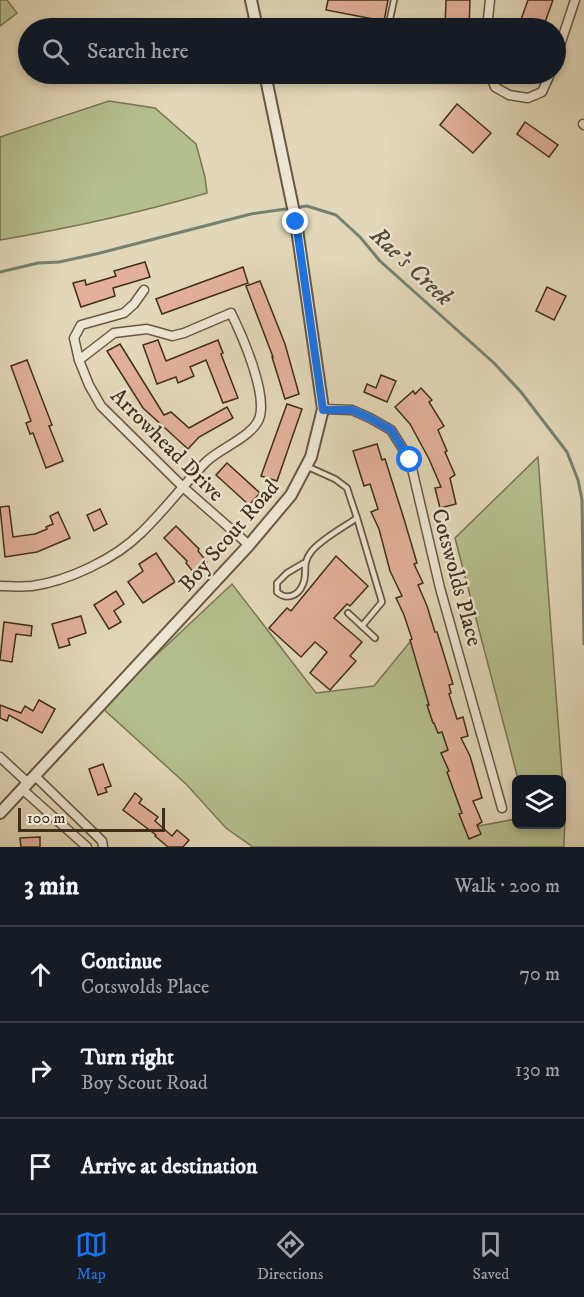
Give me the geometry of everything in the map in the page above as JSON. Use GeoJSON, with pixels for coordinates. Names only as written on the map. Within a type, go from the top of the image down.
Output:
{"type":"FeatureCollection","features":[{"type":"Feature","properties":{"kind":"street"},"geometry":{"type":"LineString","coordinates":[[251,0],[255,18]]}},
{"type":"Feature","properties":{"kind":"street"},"geometry":{"type":"LineString","coordinates":[[488,18],[490,0]]}},
{"type":"Feature","properties":{"kind":"street"},"geometry":{"type":"LineString","coordinates":[[566,26],[575,0]]}},
{"type":"Feature","properties":{"kind":"street","name":"Boy Scout Road"},"geometry":{"type":"LineString","coordinates":[[0,813],[249,545],[291,495],[311,457],[323,410],[296,222],[267,84]]}},
{"type":"Feature","properties":{"kind":"street"},"geometry":{"type":"LineString","coordinates":[[494,84],[509,95],[528,98],[542,92],[546,84]]}},
{"type":"Feature","properties":{"kind":"street","name":"Arrowhead Drive"},"geometry":{"type":"LineString","coordinates":[[144,290],[124,313],[81,325],[74,338],[79,360],[89,385],[100,406],[183,488],[249,545]]}},
{"type":"Feature","properties":{"kind":"street"},"geometry":{"type":"LineString","coordinates":[[0,586],[33,585],[69,577],[88,568],[139,535],[206,462],[223,448],[249,433],[260,418],[262,397],[231,313],[172,336],[147,330],[114,333],[79,360]]}},
{"type":"Feature","properties":{"kind":"street","name":"Cotswolds Place"},"geometry":{"type":"LineString","coordinates":[[323,410],[352,410],[391,430],[410,460],[440,588],[502,808]]}},
{"type":"Feature","properties":{"kind":"street"},"geometry":{"type":"LineString","coordinates":[[0,757],[102,841],[103,847]]}},
{"type":"Feature","properties":{"kind":"street"},"geometry":{"type":"LineString","coordinates":[[29,783],[87,847]]}},
{"type":"Feature","properties":{"kind":"lane"},"geometry":{"type":"LineString","coordinates":[[390,18],[394,0]]}},
{"type":"Feature","properties":{"kind":"lane"},"geometry":{"type":"LineString","coordinates":[[306,466],[335,479],[347,488],[382,602],[362,626]]}},
{"type":"Feature","properties":{"kind":"lane"},"geometry":{"type":"LineString","coordinates":[[304,563],[303,585],[289,598],[283,597],[277,592],[277,583],[287,573],[304,563],[313,550],[357,518]]}},
{"type":"Feature","properties":{"kind":"lane"},"geometry":{"type":"LineString","coordinates":[[348,613],[375,638]]}},
{"type":"Feature","properties":{"kind":"green space"},"geometry":{"type":"Polygon","coordinates":[[[0,0],[7,0],[17,13],[0,26],[0,0]]]}},
{"type":"Feature","properties":{"kind":"green space"},"geometry":{"type":"Polygon","coordinates":[[[109,101],[155,108],[196,144],[207,193],[104,219],[0,240],[0,137],[109,101]]]}},
{"type":"Feature","properties":{"kind":"green space"},"geometry":{"type":"Polygon","coordinates":[[[538,457],[562,775],[517,775],[455,538],[538,457]]]}},
{"type":"Feature","properties":{"kind":"green space"},"geometry":{"type":"Polygon","coordinates":[[[232,584],[316,693],[374,686],[414,637],[473,827],[512,820],[512,829],[565,829],[564,847],[253,847],[226,828],[186,784],[101,707],[232,584]]]}},
{"type":"Feature","properties":{"kind":"building"},"geometry":{"type":"Polygon","coordinates":[[[328,0],[388,0],[385,18],[368,18],[326,10],[328,0]]]}},
{"type":"Feature","properties":{"kind":"building"},"geometry":{"type":"Polygon","coordinates":[[[446,0],[470,0],[469,18],[445,18],[446,0]]]}},
{"type":"Feature","properties":{"kind":"building"},"geometry":{"type":"Polygon","coordinates":[[[528,0],[553,0],[547,18],[522,18],[528,0]]]}},
{"type":"Feature","properties":{"kind":"building"},"geometry":{"type":"Polygon","coordinates":[[[457,104],[491,133],[473,153],[440,125],[457,104]]]}},
{"type":"Feature","properties":{"kind":"building"},"geometry":{"type":"Polygon","coordinates":[[[525,122],[558,145],[549,157],[517,134],[525,122]]]}},
{"type":"Feature","properties":{"kind":"building"},"geometry":{"type":"Polygon","coordinates":[[[145,262],[150,277],[113,288],[115,296],[81,307],[73,283],[85,280],[86,285],[116,276],[114,271],[145,262]]]}},
{"type":"Feature","properties":{"kind":"building"},"geometry":{"type":"Polygon","coordinates":[[[243,267],[248,283],[162,314],[156,299],[243,267]]]}},
{"type":"Feature","properties":{"kind":"building"},"geometry":{"type":"Polygon","coordinates":[[[260,281],[285,344],[299,394],[285,399],[273,357],[246,286],[260,281]]]}},
{"type":"Feature","properties":{"kind":"building"},"geometry":{"type":"Polygon","coordinates":[[[547,287],[566,296],[554,320],[536,311],[547,287]]]}},
{"type":"Feature","properties":{"kind":"building"},"geometry":{"type":"Polygon","coordinates":[[[158,340],[166,361],[218,340],[238,398],[223,403],[206,360],[190,367],[194,376],[178,383],[176,377],[157,384],[143,345],[158,340]]]}},
{"type":"Feature","properties":{"kind":"building"},"geometry":{"type":"Polygon","coordinates":[[[120,344],[164,415],[171,412],[189,428],[227,407],[233,418],[199,437],[188,449],[143,408],[107,351],[120,344]]]}},
{"type":"Feature","properties":{"kind":"building"},"geometry":{"type":"Polygon","coordinates":[[[27,360],[63,461],[46,468],[33,433],[30,434],[26,423],[31,421],[11,366],[27,360]]]}},
{"type":"Feature","properties":{"kind":"building"},"geometry":{"type":"Polygon","coordinates":[[[381,375],[396,381],[387,402],[364,392],[367,384],[376,388],[381,375]]]}},
{"type":"Feature","properties":{"kind":"building"},"geometry":{"type":"Polygon","coordinates":[[[421,388],[432,400],[429,402],[444,426],[438,430],[455,475],[450,478],[456,504],[440,508],[435,488],[441,487],[429,459],[410,424],[395,407],[413,391],[415,394],[421,388]]]}},
{"type":"Feature","properties":{"kind":"building"},"geometry":{"type":"Polygon","coordinates":[[[287,404],[302,409],[277,481],[261,476],[287,404]]]}},
{"type":"Feature","properties":{"kind":"building"},"geometry":{"type":"Polygon","coordinates":[[[377,444],[382,460],[385,459],[417,563],[414,564],[423,583],[418,585],[435,632],[437,632],[453,684],[449,685],[451,693],[449,694],[457,719],[463,717],[468,736],[461,738],[470,756],[482,798],[473,801],[482,822],[477,825],[481,834],[469,839],[459,814],[462,813],[447,772],[449,771],[441,753],[448,750],[442,732],[438,733],[433,723],[410,640],[412,639],[396,598],[402,596],[390,571],[379,529],[371,512],[378,509],[370,484],[364,486],[353,451],[377,444]]]}},
{"type":"Feature","properties":{"kind":"building"},"geometry":{"type":"Polygon","coordinates":[[[227,463],[260,493],[249,505],[216,475],[227,463]]]}},
{"type":"Feature","properties":{"kind":"building"},"geometry":{"type":"Polygon","coordinates":[[[9,506],[13,537],[35,534],[47,529],[46,527],[53,524],[50,516],[58,512],[70,538],[37,552],[5,557],[0,507],[9,506]]]}},
{"type":"Feature","properties":{"kind":"building"},"geometry":{"type":"Polygon","coordinates":[[[100,509],[107,524],[94,531],[87,515],[100,509]]]}},
{"type":"Feature","properties":{"kind":"building"},"geometry":{"type":"Polygon","coordinates":[[[176,526],[199,549],[198,551],[207,562],[194,573],[186,563],[187,561],[164,538],[176,526]]]}},
{"type":"Feature","properties":{"kind":"building"},"geometry":{"type":"Polygon","coordinates":[[[156,553],[175,582],[143,603],[128,582],[143,571],[139,564],[156,553]]]}},
{"type":"Feature","properties":{"kind":"building"},"geometry":{"type":"Polygon","coordinates":[[[336,556],[368,586],[350,606],[347,604],[334,618],[362,642],[350,656],[356,661],[330,690],[310,673],[327,652],[315,642],[301,657],[269,628],[287,608],[291,611],[336,556]]]}},
{"type":"Feature","properties":{"kind":"building"},"geometry":{"type":"Polygon","coordinates":[[[116,591],[124,604],[114,611],[121,622],[109,629],[94,605],[116,591]]]}},
{"type":"Feature","properties":{"kind":"building"},"geometry":{"type":"Polygon","coordinates":[[[81,616],[86,633],[68,639],[70,645],[59,648],[52,624],[81,616]]]}},
{"type":"Feature","properties":{"kind":"building"},"geometry":{"type":"Polygon","coordinates":[[[4,622],[32,626],[31,636],[16,634],[12,662],[0,660],[4,622]]]}},
{"type":"Feature","properties":{"kind":"building"},"geometry":{"type":"Polygon","coordinates":[[[39,700],[55,709],[42,733],[9,715],[7,721],[0,718],[0,705],[21,713],[25,706],[33,711],[39,700]]]}},
{"type":"Feature","properties":{"kind":"building"},"geometry":{"type":"Polygon","coordinates":[[[103,764],[111,786],[105,788],[107,792],[98,795],[89,769],[103,764]]]}},
{"type":"Feature","properties":{"kind":"building"},"geometry":{"type":"Polygon","coordinates":[[[135,793],[142,799],[139,803],[158,817],[155,821],[172,836],[177,830],[189,840],[183,847],[168,847],[123,810],[135,793]]]}},
{"type":"Feature","properties":{"kind":"building"},"geometry":{"type":"Polygon","coordinates":[[[40,837],[40,847],[21,847],[20,838],[40,837]]]}},
{"type":"Feature","properties":{"kind":"waterway","name":"Rae's Creek"},"geometry":{"type":"LineString","coordinates":[[0,272],[38,263],[59,262],[96,254],[251,214],[307,206],[336,215],[360,237],[380,261],[494,363],[521,392],[567,452],[578,480],[582,500],[584,644]]}},
{"type":"Feature","properties":{"kind":"route"},"geometry":{"type":"LineString","coordinates":[[296,222],[323,410],[352,410],[391,430],[410,460]]}}]}
